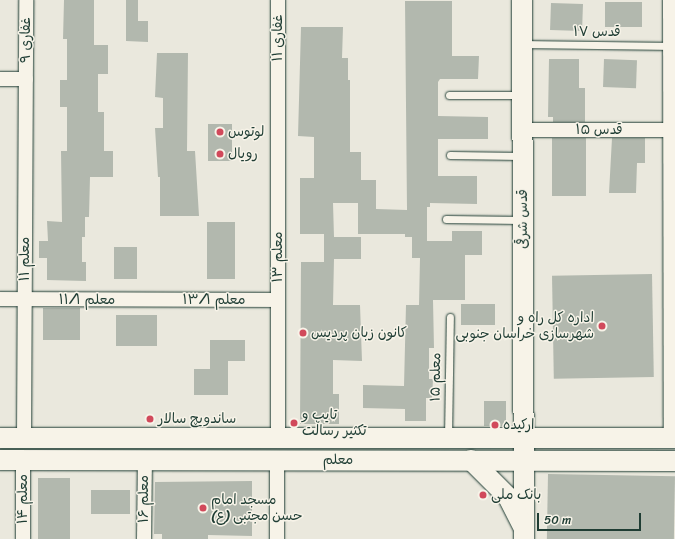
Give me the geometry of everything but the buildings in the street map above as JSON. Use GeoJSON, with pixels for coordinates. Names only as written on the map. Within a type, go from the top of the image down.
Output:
{"type":"FeatureCollection","features":[{"type":"Feature","properties":{"kind":"main road","name":"قدس شرقی"},"geometry":{"type":"LineString","coordinates":[[522,0],[525,438],[524,534]]}},
{"type":"Feature","properties":{"kind":"main road","name":"معلم"},"geometry":{"type":"LineString","coordinates":[[0,438],[673,438]]}},
{"type":"Feature","properties":{"kind":"main road","name":"معلم"},"geometry":{"type":"LineString","coordinates":[[0,460],[675,461]]}},
{"type":"Feature","properties":{"kind":"main road"},"geometry":{"type":"LineString","coordinates":[[471,460],[508,497],[524,534]]}},
{"type":"Feature","properties":{"kind":"street","name":"غفاری ۹"},"geometry":{"type":"LineString","coordinates":[[26,0],[26,79]]}},
{"type":"Feature","properties":{"kind":"street","name":"غفاری ۱۱"},"geometry":{"type":"LineString","coordinates":[[278,0],[278,77]]}},
{"type":"Feature","properties":{"kind":"street"},"geometry":{"type":"LineString","coordinates":[[670,0],[673,130],[673,438]]}},
{"type":"Feature","properties":{"kind":"street","name":"معلم ۱۳"},"geometry":{"type":"LineString","coordinates":[[278,77],[278,438]]}},
{"type":"Feature","properties":{"kind":"street"},"geometry":{"type":"LineString","coordinates":[[0,79],[26,79]]}},
{"type":"Feature","properties":{"kind":"street","name":"معلم ۱۱"},"geometry":{"type":"LineString","coordinates":[[24,438],[26,79]]}},
{"type":"Feature","properties":{"kind":"street","name":"قدس ۱۵"},"geometry":{"type":"LineString","coordinates":[[523,130],[673,130]]}},
{"type":"Feature","properties":{"kind":"street","name":"معلم ۱۱/۱"},"geometry":{"type":"LineString","coordinates":[[0,299],[150,300]]}},
{"type":"Feature","properties":{"kind":"street","name":"معلم ۱۳/۱"},"geometry":{"type":"LineString","coordinates":[[150,300],[278,300]]}},
{"type":"Feature","properties":{"kind":"street","name":"معلم ۱۴"},"geometry":{"type":"LineString","coordinates":[[23,460],[23,539]]}},
{"type":"Feature","properties":{"kind":"street","name":"معلم ۱۶‌"},"geometry":{"type":"LineString","coordinates":[[144,539],[145,460]]}},
{"type":"Feature","properties":{"kind":"street"},"geometry":{"type":"LineString","coordinates":[[277,460],[277,539]]}},
{"type":"Feature","properties":{"kind":"lane","name":"قدس ۱۷"},"geometry":{"type":"LineString","coordinates":[[522,44],[671,46]]}},
{"type":"Feature","properties":{"kind":"lane"},"geometry":{"type":"LineString","coordinates":[[449,95],[523,95]]}},
{"type":"Feature","properties":{"kind":"lane"},"geometry":{"type":"LineString","coordinates":[[450,155],[523,156]]}},
{"type":"Feature","properties":{"kind":"lane"},"geometry":{"type":"LineString","coordinates":[[446,219],[523,220]]}},
{"type":"Feature","properties":{"kind":"lane","name":"معلم ۱۵"},"geometry":{"type":"LineString","coordinates":[[448,438],[450,316]]}},
{"type":"Feature","properties":{"kind":"place","name":"لوتوس"},"geometry":{"type":"Point","coordinates":[220,132]}},
{"type":"Feature","properties":{"kind":"place","name":"رویال"},"geometry":{"type":"Point","coordinates":[220,154]}},
{"type":"Feature","properties":{"kind":"place","name":"اداره کل راه و شهرسازی خراسان جنوبی"},"geometry":{"type":"Point","coordinates":[602,326]}},
{"type":"Feature","properties":{"kind":"place","name":"کانون زبان پردیس"},"geometry":{"type":"Point","coordinates":[303,333]}},
{"type":"Feature","properties":{"kind":"place","name":"ساندویچ سالار"},"geometry":{"type":"Point","coordinates":[150,419]}},
{"type":"Feature","properties":{"kind":"place","name":"تایپ و تکثیر رسالت"},"geometry":{"type":"Point","coordinates":[294,423]}},
{"type":"Feature","properties":{"kind":"place","name":"ارکیده"},"geometry":{"type":"Point","coordinates":[495,425]}},
{"type":"Feature","properties":{"kind":"place","name":"بانک ملی"},"geometry":{"type":"Point","coordinates":[483,495]}},
{"type":"Feature","properties":{"kind":"place","name":"مسجد امام حسن مجتبی (ع)"},"geometry":{"type":"Point","coordinates":[203,508]}}]}
